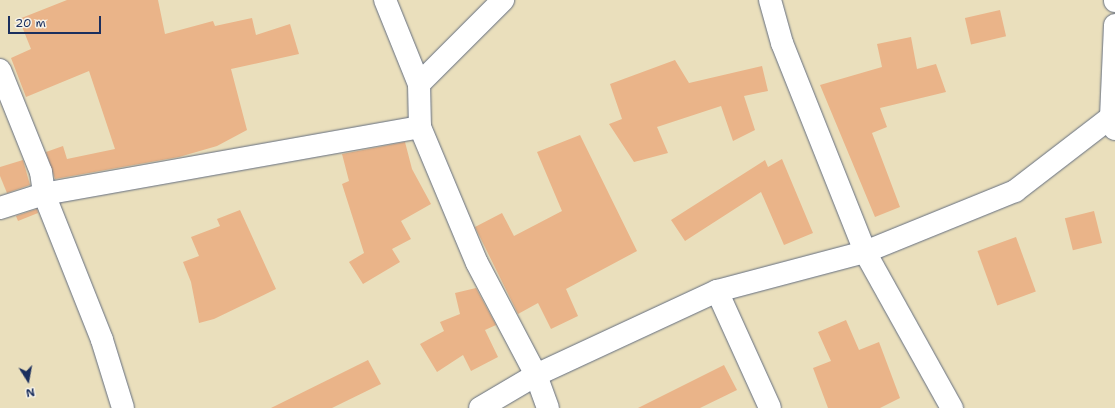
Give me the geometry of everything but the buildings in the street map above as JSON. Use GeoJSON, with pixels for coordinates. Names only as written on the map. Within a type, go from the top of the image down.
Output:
{"type":"FeatureCollection","features":[{"type":"Feature","properties":{"kind":"street"},"geometry":{"type":"LineString","coordinates":[[385,0],[420,84],[420,127],[477,263],[536,375],[548,408]]}},
{"type":"Feature","properties":{"kind":"street"},"geometry":{"type":"LineString","coordinates":[[420,84],[503,0]]}},
{"type":"Feature","properties":{"kind":"street"},"geometry":{"type":"LineString","coordinates":[[770,0],[782,43],[865,252],[946,406]]}},
{"type":"Feature","properties":{"kind":"street"},"geometry":{"type":"LineString","coordinates":[[480,408],[536,375],[717,291],[865,252],[1015,191],[1114,120],[1115,25]]}},
{"type":"Feature","properties":{"kind":"street"},"geometry":{"type":"LineString","coordinates":[[0,70],[41,172],[44,194],[102,340],[123,408]]}},
{"type":"Feature","properties":{"kind":"street"},"geometry":{"type":"LineString","coordinates":[[0,208],[44,194],[420,127]]}},
{"type":"Feature","properties":{"kind":"street"},"geometry":{"type":"LineString","coordinates":[[717,291],[770,408]]}}]}
